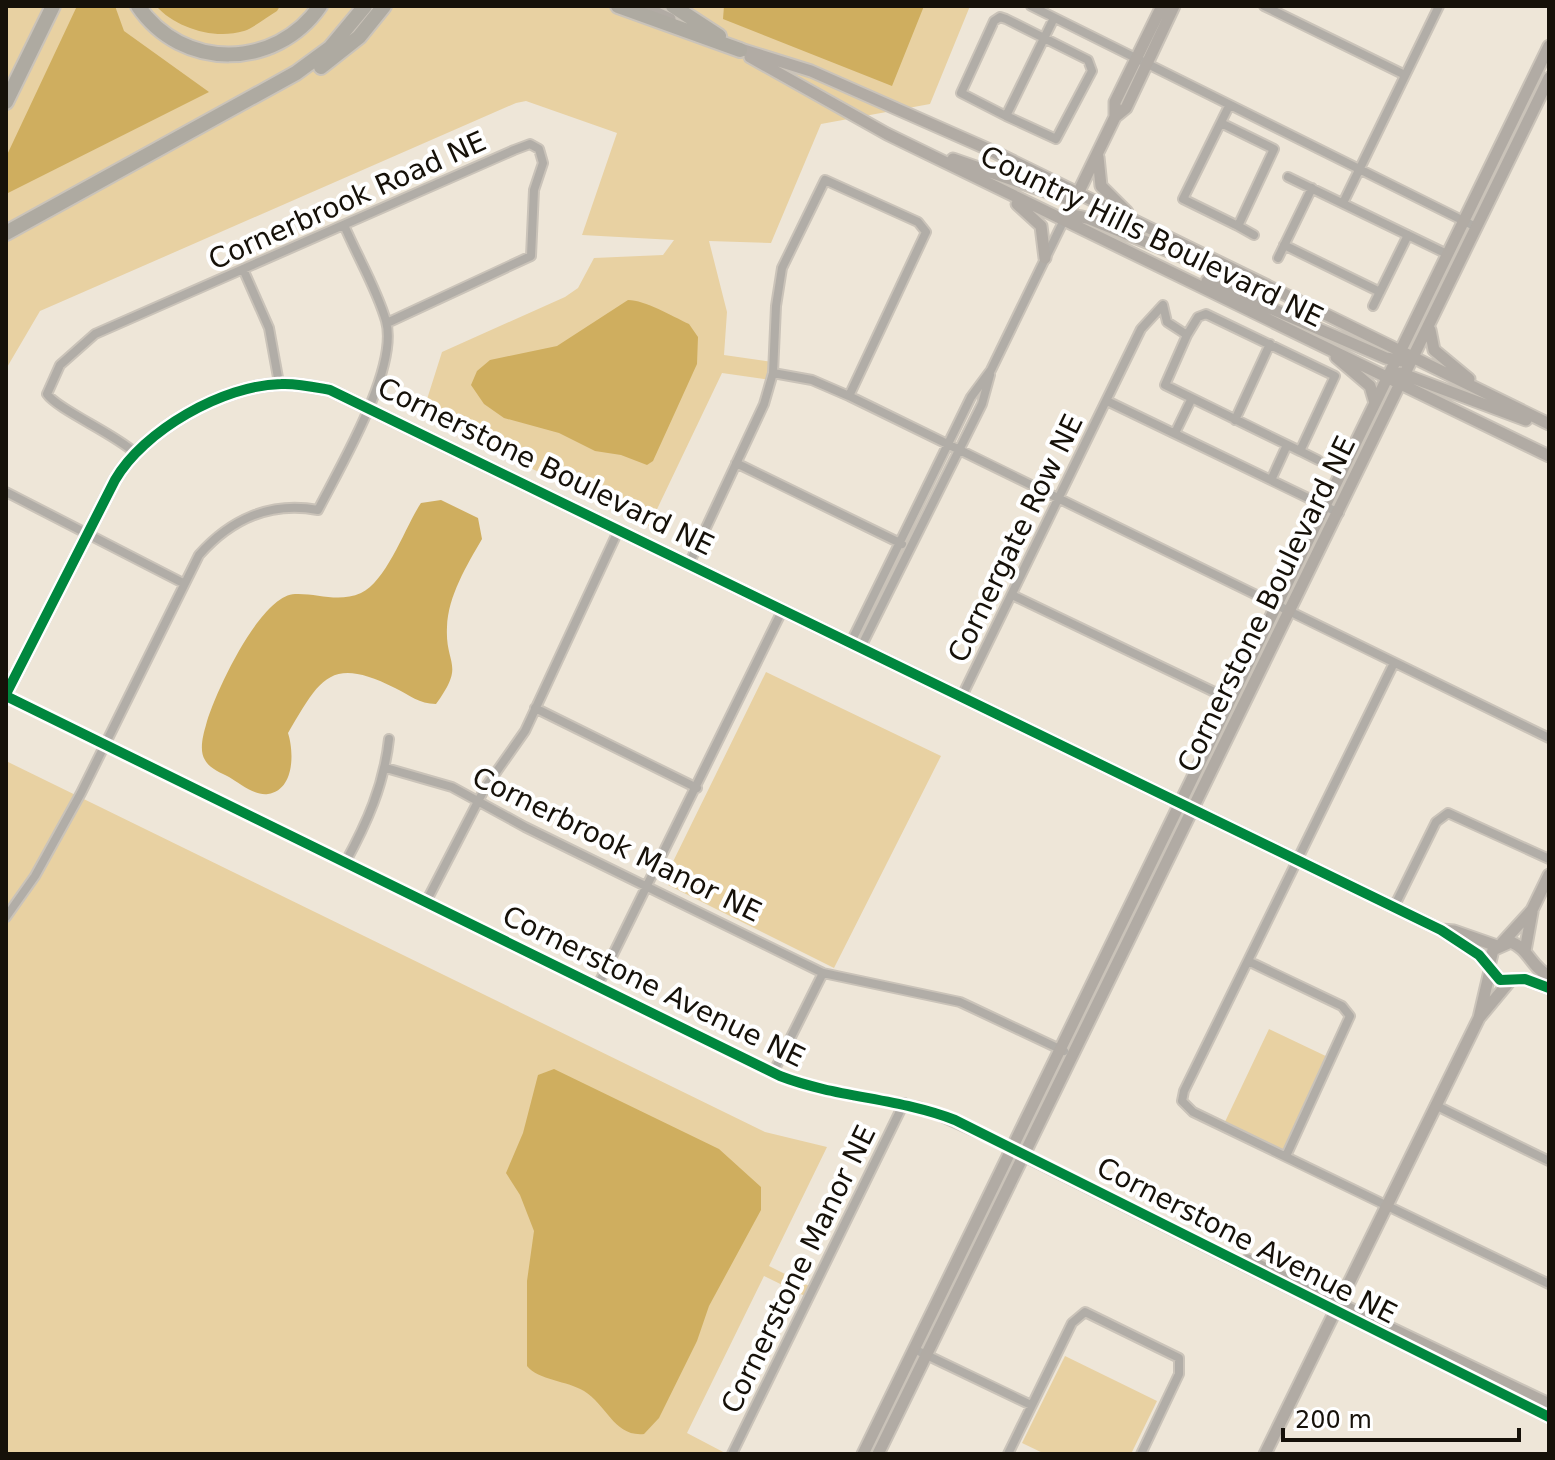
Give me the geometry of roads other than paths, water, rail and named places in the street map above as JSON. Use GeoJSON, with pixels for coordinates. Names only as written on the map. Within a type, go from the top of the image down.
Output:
{"type":"FeatureCollection","features":[{"type":"Feature","properties":{"kind":"highway"},"geometry":{"type":"LineString","coordinates":[[6,102],[53,6]]}},
{"type":"Feature","properties":{"kind":"highway"},"geometry":{"type":"LineString","coordinates":[[138,6],[162,33],[180,44],[202,52],[235,55],[267,49],[286,40],[320,6]]}},
{"type":"Feature","properties":{"kind":"highway"},"geometry":{"type":"LineString","coordinates":[[6,233],[315,59],[343,36],[365,6]]}},
{"type":"Feature","properties":{"kind":"highway"},"geometry":{"type":"LineString","coordinates":[[216,117],[321,67],[359,37],[384,6]]}},
{"type":"Feature","properties":{"kind":"highway"},"geometry":{"type":"LineString","coordinates":[[618,6],[740,50]]}},
{"type":"Feature","properties":{"kind":"highway"},"geometry":{"type":"LineString","coordinates":[[673,6],[740,50]]}},
{"type":"Feature","properties":{"kind":"street","name":"Country Hills Boulevard NE"},"geometry":{"type":"LineString","coordinates":[[642,6],[740,50],[850,87],[1077,193],[1399,356],[1414,358],[1549,426]]}},
{"type":"Feature","properties":{"kind":"street"},"geometry":{"type":"LineString","coordinates":[[1031,6],[1053,20],[1476,227]]}},
{"type":"Feature","properties":{"kind":"street"},"geometry":{"type":"LineString","coordinates":[[1115,117],[1115,102],[1162,6]]}},
{"type":"Feature","properties":{"kind":"street"},"geometry":{"type":"LineString","coordinates":[[856,644],[910,548],[971,397],[991,370],[1098,150],[1115,117],[1126,108],[1174,6]]}},
{"type":"Feature","properties":{"kind":"street"},"geometry":{"type":"LineString","coordinates":[[1264,6],[1405,75]]}},
{"type":"Feature","properties":{"kind":"street"},"geometry":{"type":"LineString","coordinates":[[1343,203],[1439,6]]}},
{"type":"Feature","properties":{"kind":"street"},"geometry":{"type":"LineString","coordinates":[[997,18],[1006,19],[1088,60],[1092,71],[1056,139],[1006,116],[963,95],[960,89],[997,18]]}},
{"type":"Feature","properties":{"kind":"street"},"geometry":{"type":"LineString","coordinates":[[1006,116],[1053,20]]}},
{"type":"Feature","properties":{"kind":"street","name":"Cornerstone Boulevard NE"},"geometry":{"type":"LineString","coordinates":[[863,1454],[1549,46]]}},
{"type":"Feature","properties":{"kind":"street","name":"Country Hills Boulevard NE"},"geometry":{"type":"LineString","coordinates":[[740,50],[831,106],[1388,377]]}},
{"type":"Feature","properties":{"kind":"street","name":"Cornerstone Boulevard NE"},"geometry":{"type":"LineString","coordinates":[[878,1454],[1549,78]]}},
{"type":"Feature","properties":{"kind":"street"},"geometry":{"type":"LineString","coordinates":[[1229,106],[1183,199],[1254,235]]}},
{"type":"Feature","properties":{"kind":"street"},"geometry":{"type":"LineString","coordinates":[[1221,123],[1274,149],[1238,226]]}},
{"type":"Feature","properties":{"kind":"street","name":"Cornerbrook Road NE"},"geometry":{"type":"LineString","coordinates":[[134,452],[118,437],[50,399],[47,394],[50,381],[70,353],[95,334],[530,144],[542,154],[532,207],[531,256],[387,323]]}},
{"type":"Feature","properties":{"kind":"street"},"geometry":{"type":"LineString","coordinates":[[918,149],[1065,198],[1077,193]]}},
{"type":"Feature","properties":{"kind":"street"},"geometry":{"type":"LineString","coordinates":[[1098,150],[1098,177],[1107,195],[1150,229]]}},
{"type":"Feature","properties":{"kind":"street"},"geometry":{"type":"LineString","coordinates":[[1288,177],[1447,254]]}},
{"type":"Feature","properties":{"kind":"street"},"geometry":{"type":"LineString","coordinates":[[980,179],[1037,221],[1044,232],[1045,258]]}},
{"type":"Feature","properties":{"kind":"street"},"geometry":{"type":"LineString","coordinates":[[689,564],[761,411],[773,373],[776,306],[782,268],[818,188],[830,180],[918,222],[926,232],[849,396]]}},
{"type":"Feature","properties":{"kind":"street"},"geometry":{"type":"LineString","coordinates":[[1278,258],[1312,188]]}},
{"type":"Feature","properties":{"kind":"street"},"geometry":{"type":"LineString","coordinates":[[1064,220],[1072,215],[1087,218],[1294,301]]}},
{"type":"Feature","properties":{"kind":"street"},"geometry":{"type":"LineString","coordinates":[[6,917],[35,876],[105,745],[199,555],[227,528],[267,510],[318,510],[380,383],[387,360],[387,323],[344,225]]}},
{"type":"Feature","properties":{"kind":"street"},"geometry":{"type":"LineString","coordinates":[[1373,306],[1408,235]]}},
{"type":"Feature","properties":{"kind":"street"},"geometry":{"type":"LineString","coordinates":[[1284,245],[1380,292]]}},
{"type":"Feature","properties":{"kind":"street"},"geometry":{"type":"LineString","coordinates":[[1152,262],[1399,356]]}},
{"type":"Feature","properties":{"kind":"street"},"geometry":{"type":"LineString","coordinates":[[243,269],[269,328],[279,383]]}},
{"type":"Feature","properties":{"kind":"street","name":"Cornergate Row NE"},"geometry":{"type":"LineString","coordinates":[[962,696],[1141,329],[1163,305],[1167,322],[1187,335]]}},
{"type":"Feature","properties":{"kind":"street"},"geometry":{"type":"LineString","coordinates":[[1300,451],[1335,376],[1206,314],[1198,317],[1165,385],[1318,460]]}},
{"type":"Feature","properties":{"kind":"street"},"geometry":{"type":"LineString","coordinates":[[1433,318],[1429,332],[1434,350],[1492,396]]}},
{"type":"Feature","properties":{"kind":"street"},"geometry":{"type":"LineString","coordinates":[[1313,340],[1365,380],[1375,403]]}},
{"type":"Feature","properties":{"kind":"street"},"geometry":{"type":"LineString","coordinates":[[1235,420],[1270,344]]}},
{"type":"Feature","properties":{"kind":"street"},"geometry":{"type":"LineString","coordinates":[[773,373],[812,380],[849,396],[1549,738]]}},
{"type":"Feature","properties":{"kind":"street"},"geometry":{"type":"LineString","coordinates":[[1388,377],[1395,373],[1549,454]]}},
{"type":"Feature","properties":{"kind":"street"},"geometry":{"type":"LineString","coordinates":[[1404,379],[1549,426]]}},
{"type":"Feature","properties":{"kind":"street","name":"Cornerstone Boulevard NE"},"geometry":{"type":"LineString","coordinates":[[6,695],[87,534],[134,452],[156,434],[208,405],[279,383],[330,390],[368,405],[1179,802]]}},
{"type":"Feature","properties":{"kind":"street"},"geometry":{"type":"LineString","coordinates":[[1175,433],[1191,400]]}},
{"type":"Feature","properties":{"kind":"street"},"geometry":{"type":"LineString","coordinates":[[1107,401],[1339,513]]}},
{"type":"Feature","properties":{"kind":"street"},"geometry":{"type":"LineString","coordinates":[[1271,480],[1287,445]]}},
{"type":"Feature","properties":{"kind":"street"},"geometry":{"type":"LineString","coordinates":[[856,644],[900,543],[953,447]]}},
{"type":"Feature","properties":{"kind":"street"},"geometry":{"type":"LineString","coordinates":[[736,463],[910,548]]}},
{"type":"Feature","properties":{"kind":"street"},"geometry":{"type":"LineString","coordinates":[[6,492],[183,583]]}},
{"type":"Feature","properties":{"kind":"street"},"geometry":{"type":"LineString","coordinates":[[426,902],[478,801],[516,748],[619,529]]}},
{"type":"Feature","properties":{"kind":"street"},"geometry":{"type":"LineString","coordinates":[[1012,595],[1229,699]]}},
{"type":"Feature","properties":{"kind":"street"},"geometry":{"type":"LineString","coordinates":[[597,987],[783,609]]}},
{"type":"Feature","properties":{"kind":"street"},"geometry":{"type":"LineString","coordinates":[[1394,663],[1182,1101],[1193,1112],[1549,1284]]}},
{"type":"Feature","properties":{"kind":"street","name":"Cornerstone Avenue NE"},"geometry":{"type":"LineString","coordinates":[[6,695],[773,1073],[817,1088],[904,1103],[955,1120],[1336,1307],[1549,1417]]}},
{"type":"Feature","properties":{"kind":"street"},"geometry":{"type":"LineString","coordinates":[[535,708],[697,788]]}},
{"type":"Feature","properties":{"kind":"street"},"geometry":{"type":"LineString","coordinates":[[345,863],[374,805],[386,768],[389,739]]}},
{"type":"Feature","properties":{"kind":"street","name":"Cornerbrook Manor NE"},"geometry":{"type":"LineString","coordinates":[[386,768],[452,787],[823,973],[960,1002],[1072,1055]]}},
{"type":"Feature","properties":{"kind":"street"},"geometry":{"type":"LineString","coordinates":[[1179,802],[1441,930],[1479,955],[1500,980],[1549,988]]}},
{"type":"Feature","properties":{"kind":"street"},"geometry":{"type":"LineString","coordinates":[[1394,907],[1443,815],[1454,814],[1549,859]]}},
{"type":"Feature","properties":{"kind":"street"},"geometry":{"type":"LineString","coordinates":[[1265,1454],[1479,1018],[1490,969],[1490,955],[1532,910],[1549,875]]}},
{"type":"Feature","properties":{"kind":"street"},"geometry":{"type":"LineString","coordinates":[[1479,1018],[1514,980],[1526,955],[1532,910]]}},
{"type":"Feature","properties":{"kind":"street"},"geometry":{"type":"LineString","coordinates":[[1441,930],[1499,945],[1511,942],[1549,976]]}},
{"type":"Feature","properties":{"kind":"street"},"geometry":{"type":"LineString","coordinates":[[1248,961],[1342,1006],[1350,1016],[1286,1156]]}},
{"type":"Feature","properties":{"kind":"street"},"geometry":{"type":"LineString","coordinates":[[773,1073],[823,973]]}},
{"type":"Feature","properties":{"kind":"street","name":"Cornerstone Manor NE"},"geometry":{"type":"LineString","coordinates":[[732,1454],[904,1103]]}},
{"type":"Feature","properties":{"kind":"street"},"geometry":{"type":"LineString","coordinates":[[1435,1105],[1549,1161]]}},
{"type":"Feature","properties":{"kind":"street","name":"Cornerstone Avenue NE"},"geometry":{"type":"LineString","coordinates":[[1336,1307],[1549,1404]]}},
{"type":"Feature","properties":{"kind":"street"},"geometry":{"type":"LineString","coordinates":[[1008,1454],[1072,1323],[1085,1312],[1173,1353],[1182,1365],[1141,1454]]}},
{"type":"Feature","properties":{"kind":"street"},"geometry":{"type":"LineString","coordinates":[[914,1349],[1031,1405]]}}]}
